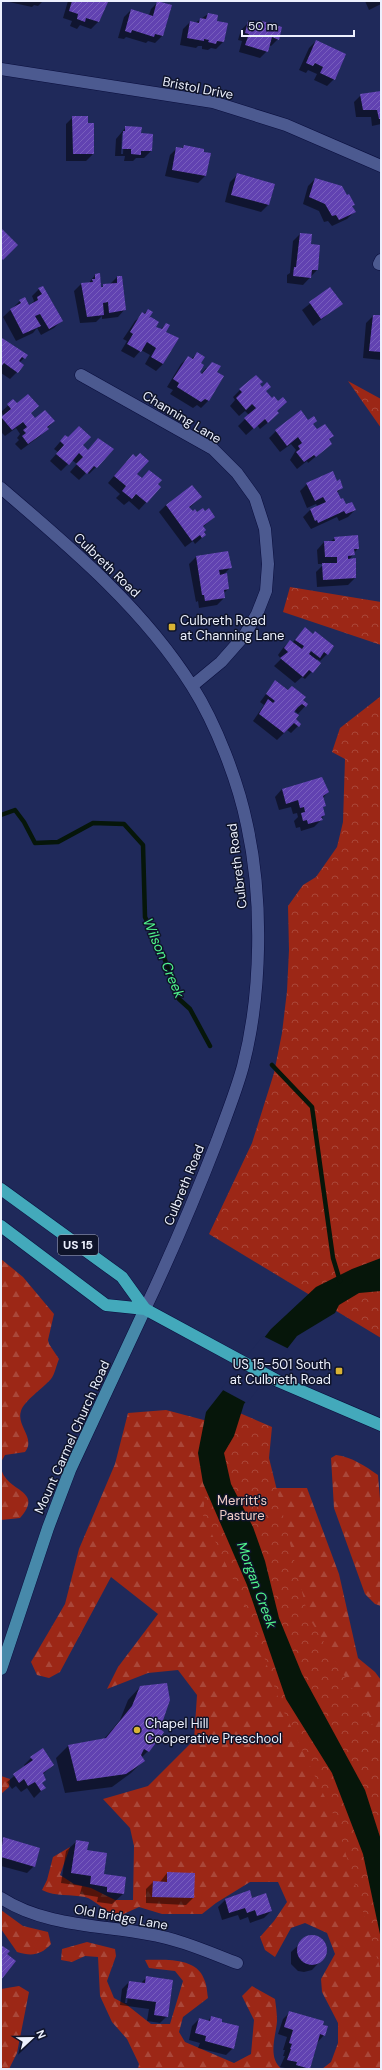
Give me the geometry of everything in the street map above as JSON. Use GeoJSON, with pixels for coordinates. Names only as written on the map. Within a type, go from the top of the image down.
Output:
{"type":"FeatureCollection","features":[{"type":"Feature","properties":{"kind":"highway","name":"US 15"},"geometry":{"type":"LineString","coordinates":[[1,1189],[122,1277],[145,1309]]}},
{"type":"Feature","properties":{"kind":"highway","name":"US 15"},"geometry":{"type":"LineString","coordinates":[[1,1226],[106,1305],[145,1309],[258,1371],[381,1425]]}},
{"type":"Feature","properties":{"kind":"main road","name":"Mount Carmel Church Road"},"geometry":{"type":"LineString","coordinates":[[1,1669],[48,1528],[70,1470],[145,1309]]}},
{"type":"Feature","properties":{"kind":"street","name":"Bristol Drive"},"geometry":{"type":"LineString","coordinates":[[1,69],[213,102],[286,125],[381,166]]}},
{"type":"Feature","properties":{"kind":"street","name":"Channing Lane"},"geometry":{"type":"LineString","coordinates":[[81,374],[213,449],[237,473],[255,498],[265,529],[268,564],[266,591],[257,614],[244,636],[221,662],[192,686]]}},
{"type":"Feature","properties":{"kind":"street","name":"Culbreth Road"},"geometry":{"type":"LineString","coordinates":[[1,488],[50,530],[113,589],[158,640],[192,686],[220,741],[232,774],[247,824],[256,888],[257,959],[255,996],[250,1037],[232,1101],[203,1179],[145,1309]]}},
{"type":"Feature","properties":{"kind":"street","name":"Old Bridge Lane"},"geometry":{"type":"LineString","coordinates":[[1,1898],[24,1910],[50,1919],[149,1934],[172,1940],[237,1964]]}},
{"type":"Feature","properties":{"kind":"green space"},"geometry":{"type":"Polygon","coordinates":[[[348,381],[381,399],[381,428],[348,381]]]}},
{"type":"Feature","properties":{"kind":"green space"},"geometry":{"type":"Polygon","coordinates":[[[290,587],[381,602],[381,645],[283,612],[290,587]]]}},
{"type":"Feature","properties":{"kind":"green space"},"geometry":{"type":"Polygon","coordinates":[[[381,696],[381,1338],[209,1234],[252,1143],[274,1073],[282,1033],[287,991],[289,950],[288,906],[303,885],[316,877],[337,847],[343,822],[345,759],[332,752],[340,728],[381,696]]]}},
{"type":"Feature","properties":{"kind":"green space"},"geometry":{"type":"Polygon","coordinates":[[[1,1259],[23,1277],[54,1314],[48,1340],[59,1359],[51,1379],[30,1399],[21,1411],[21,1422],[27,1437],[28,1447],[25,1452],[5,1455],[1,1462],[1,1259]]]}},
{"type":"Feature","properties":{"kind":"green space","name":"Merritt's Pasture"},"geometry":{"type":"Polygon","coordinates":[[[214,1402],[272,1427],[269,1458],[308,1616],[369,1716],[381,1746],[381,1971],[335,1818],[281,1706],[250,1616],[203,1515],[214,1402]]]}},
{"type":"Feature","properties":{"kind":"green space"},"geometry":{"type":"Polygon","coordinates":[[[166,1410],[249,1432],[265,1488],[307,1488],[339,1574],[358,1658],[375,1672],[381,1680],[381,2069],[322,2069],[331,2062],[338,2043],[338,2023],[322,1992],[321,1979],[335,1954],[327,1933],[305,1923],[291,1928],[275,1957],[265,1950],[260,1937],[274,1921],[287,1902],[278,1882],[250,1882],[216,1903],[202,1914],[162,1914],[139,1907],[117,1917],[89,1898],[53,1894],[42,1890],[47,1880],[53,1857],[70,1847],[60,1875],[74,1884],[91,1888],[115,1900],[133,1900],[134,1846],[130,1828],[103,1799],[148,1786],[194,1740],[197,1695],[178,1670],[148,1673],[107,1689],[118,1667],[158,1614],[111,1577],[60,1672],[49,1678],[37,1675],[31,1662],[65,1604],[79,1549],[115,1464],[128,1413],[166,1410]]]}},
{"type":"Feature","properties":{"kind":"green space"},"geometry":{"type":"Polygon","coordinates":[[[336,1455],[353,1460],[378,1475],[381,1511],[381,1606],[375,1604],[365,1594],[334,1508],[331,1458],[336,1455]]]}},
{"type":"Feature","properties":{"kind":"green space"},"geometry":{"type":"Polygon","coordinates":[[[1,1468],[9,1482],[28,1498],[26,1510],[20,1518],[1,1520],[1,1468]]]}},
{"type":"Feature","properties":{"kind":"green space"},"geometry":{"type":"Polygon","coordinates":[[[1,1776],[10,1779],[9,1787],[1,1794],[1,1776]]]}},
{"type":"Feature","properties":{"kind":"green space"},"geometry":{"type":"Polygon","coordinates":[[[1,1910],[23,1926],[48,1932],[51,1944],[43,1951],[35,1954],[17,1952],[1,1929],[1,1910]]]}},
{"type":"Feature","properties":{"kind":"green space"},"geometry":{"type":"Polygon","coordinates":[[[87,1942],[115,1949],[116,1956],[107,1981],[114,1998],[127,2005],[151,2024],[170,2024],[183,1981],[175,1971],[149,1968],[145,1960],[179,1961],[194,1967],[200,1972],[204,1979],[208,1998],[183,2017],[179,2032],[185,2042],[234,2063],[251,2054],[254,2020],[242,1996],[252,1986],[275,1999],[277,2021],[274,2040],[274,2053],[277,2064],[282,2069],[138,2069],[139,2064],[127,2039],[112,2022],[100,1996],[98,1957],[85,1956],[72,1962],[61,1960],[62,1949],[87,1942]]]}},
{"type":"Feature","properties":{"kind":"green space"},"geometry":{"type":"Polygon","coordinates":[[[19,1986],[29,1992],[17,2053],[9,2069],[1,2069],[1,1989],[19,1986]]]}},
{"type":"Feature","properties":{"kind":"water","name":"Morgan Creek"},"geometry":{"type":"Polygon","coordinates":[[[381,1258],[381,1291],[359,1293],[339,1305],[335,1313],[297,1336],[244,1404],[234,1436],[224,1453],[231,1484],[253,1527],[265,1561],[279,1618],[302,1674],[365,1790],[381,1840],[381,1939],[363,1854],[332,1773],[286,1699],[247,1585],[203,1483],[198,1453],[206,1412],[271,1329],[316,1287],[352,1269],[381,1258]]]}},
{"type":"Feature","properties":{"kind":"pier"},"geometry":{"type":"Polygon","coordinates":[[[263,1336],[289,1349],[247,1403],[221,1389],[263,1336]]]}},
{"type":"Feature","properties":{"kind":"building"},"geometry":{"type":"Polygon","coordinates":[[[72,1],[108,2],[99,22],[86,18],[85,22],[77,19],[78,14],[69,11],[72,1]]]}},
{"type":"Feature","properties":{"kind":"building"},"geometry":{"type":"Polygon","coordinates":[[[157,1],[172,5],[163,36],[155,34],[154,37],[132,30],[131,33],[125,31],[131,9],[153,16],[157,1]]]}},
{"type":"Feature","properties":{"kind":"building"},"geometry":{"type":"Polygon","coordinates":[[[208,13],[218,15],[217,21],[228,23],[224,42],[217,41],[216,44],[208,42],[209,40],[204,39],[204,41],[187,38],[190,21],[199,23],[200,18],[206,19],[208,13]]]}},
{"type":"Feature","properties":{"kind":"building"},"geometry":{"type":"Polygon","coordinates":[[[248,21],[261,25],[262,21],[282,27],[279,40],[272,37],[268,52],[245,45],[249,34],[245,33],[248,21]]]}},
{"type":"Feature","properties":{"kind":"building"},"geometry":{"type":"Polygon","coordinates":[[[316,40],[346,54],[335,80],[320,73],[323,67],[315,63],[313,66],[306,63],[316,40]]]}},
{"type":"Feature","properties":{"kind":"building"},"geometry":{"type":"Polygon","coordinates":[[[381,91],[381,119],[379,119],[377,110],[363,110],[360,94],[381,91]]]}},
{"type":"Feature","properties":{"kind":"building"},"geometry":{"type":"Polygon","coordinates":[[[72,116],[88,116],[88,123],[94,123],[94,154],[73,154],[72,116]]]}},
{"type":"Feature","properties":{"kind":"building"},"geometry":{"type":"Polygon","coordinates":[[[125,126],[142,127],[141,133],[153,134],[152,151],[141,151],[141,155],[131,154],[131,149],[122,149],[123,131],[125,131],[125,126]]]}},
{"type":"Feature","properties":{"kind":"building"},"geometry":{"type":"Polygon","coordinates":[[[184,145],[204,149],[204,152],[211,153],[206,176],[172,170],[176,147],[183,148],[184,145]]]}},
{"type":"Feature","properties":{"kind":"building"},"geometry":{"type":"Polygon","coordinates":[[[237,173],[275,184],[269,205],[231,195],[237,173]]]}},
{"type":"Feature","properties":{"kind":"building"},"geometry":{"type":"Polygon","coordinates":[[[315,178],[342,186],[347,195],[349,194],[355,205],[352,206],[356,212],[339,220],[336,215],[332,216],[325,204],[309,197],[315,178]]]}},
{"type":"Feature","properties":{"kind":"building"},"geometry":{"type":"Polygon","coordinates":[[[1,228],[18,245],[3,260],[1,258],[1,228]]]}},
{"type":"Feature","properties":{"kind":"building"},"geometry":{"type":"Polygon","coordinates":[[[300,233],[312,234],[311,244],[320,245],[318,270],[312,270],[311,278],[293,276],[294,267],[296,267],[300,233]]]}},
{"type":"Feature","properties":{"kind":"building"},"geometry":{"type":"Polygon","coordinates":[[[100,273],[101,287],[103,287],[103,284],[117,283],[117,276],[122,276],[126,310],[109,313],[108,302],[103,303],[104,315],[87,317],[81,283],[93,282],[92,279],[95,279],[95,274],[100,273]]]}},
{"type":"Feature","properties":{"kind":"building"},"geometry":{"type":"Polygon","coordinates":[[[43,286],[63,321],[49,329],[40,314],[35,316],[41,326],[23,334],[10,309],[21,303],[19,300],[25,297],[29,305],[38,300],[37,297],[42,294],[38,288],[43,286]]]}},
{"type":"Feature","properties":{"kind":"building"},"geometry":{"type":"Polygon","coordinates":[[[330,287],[343,304],[321,319],[309,302],[330,287]]]}},
{"type":"Feature","properties":{"kind":"building"},"geometry":{"type":"Polygon","coordinates":[[[148,309],[153,312],[149,318],[151,317],[159,322],[156,327],[162,329],[166,323],[170,325],[166,332],[179,338],[163,364],[151,357],[156,348],[147,342],[141,352],[127,344],[133,334],[130,332],[142,312],[145,314],[148,309]]]}},
{"type":"Feature","properties":{"kind":"building"},"geometry":{"type":"Polygon","coordinates":[[[373,315],[381,315],[381,352],[369,351],[373,315]]]}},
{"type":"Feature","properties":{"kind":"building"},"geometry":{"type":"Polygon","coordinates":[[[2,338],[28,355],[25,359],[22,357],[19,361],[24,365],[18,373],[4,363],[1,367],[2,338]]]}},
{"type":"Feature","properties":{"kind":"building"},"geometry":{"type":"Polygon","coordinates":[[[197,352],[205,357],[201,363],[204,365],[200,372],[202,374],[212,362],[221,366],[217,372],[224,376],[209,401],[205,399],[201,402],[177,387],[179,383],[173,379],[188,356],[193,359],[197,352]]]}},
{"type":"Feature","properties":{"kind":"building"},"geometry":{"type":"Polygon","coordinates":[[[256,375],[263,382],[260,384],[262,387],[267,382],[271,387],[266,391],[272,398],[274,396],[278,401],[283,397],[287,402],[277,411],[279,413],[268,423],[265,419],[254,429],[244,418],[256,408],[252,404],[246,410],[236,398],[242,392],[239,389],[256,375]]]}},
{"type":"Feature","properties":{"kind":"building"},"geometry":{"type":"Polygon","coordinates":[[[28,394],[39,406],[31,413],[35,418],[45,410],[55,421],[47,427],[49,429],[28,444],[22,436],[26,433],[23,430],[27,427],[23,422],[12,430],[1,417],[11,409],[7,404],[13,399],[17,403],[28,394]]]}},
{"type":"Feature","properties":{"kind":"building"},"geometry":{"type":"Polygon","coordinates":[[[301,410],[308,420],[314,416],[317,421],[313,424],[317,429],[325,424],[334,436],[329,439],[332,444],[316,457],[314,455],[304,462],[296,452],[300,449],[298,446],[302,443],[298,437],[287,446],[275,430],[301,410]]]}},
{"type":"Feature","properties":{"kind":"building"},"geometry":{"type":"Polygon","coordinates":[[[79,426],[91,437],[83,445],[88,450],[98,438],[114,449],[97,468],[94,466],[87,474],[76,464],[83,457],[79,453],[69,465],[56,454],[64,445],[60,441],[65,435],[68,437],[79,426]]]}},
{"type":"Feature","properties":{"kind":"building"},"geometry":{"type":"Polygon","coordinates":[[[140,453],[149,461],[137,474],[142,478],[149,470],[162,480],[158,484],[161,487],[147,503],[136,494],[132,499],[122,491],[126,486],[114,476],[133,454],[136,457],[140,453]]]}},
{"type":"Feature","properties":{"kind":"building"},"geometry":{"type":"Polygon","coordinates":[[[333,471],[337,481],[340,479],[343,488],[337,491],[341,499],[343,498],[346,504],[352,502],[356,510],[346,514],[344,511],[318,523],[317,520],[315,521],[310,509],[326,502],[323,497],[315,501],[306,483],[333,471]]]}},
{"type":"Feature","properties":{"kind":"building"},"geometry":{"type":"Polygon","coordinates":[[[192,485],[202,497],[189,507],[193,511],[195,509],[197,512],[203,508],[205,511],[209,508],[215,517],[203,526],[206,530],[204,532],[206,535],[202,538],[200,535],[192,541],[166,505],[192,485]]]}},
{"type":"Feature","properties":{"kind":"building"},"geometry":{"type":"Polygon","coordinates":[[[358,535],[359,549],[354,549],[355,555],[348,556],[348,559],[356,558],[356,578],[323,580],[322,563],[337,563],[337,557],[325,557],[324,541],[335,541],[334,537],[358,535]]]}},
{"type":"Feature","properties":{"kind":"building"},"geometry":{"type":"Polygon","coordinates":[[[228,551],[232,568],[219,570],[220,575],[227,573],[229,589],[224,590],[225,598],[205,601],[204,595],[202,595],[196,556],[228,551]]]}},
{"type":"Feature","properties":{"kind":"building"},"geometry":{"type":"Polygon","coordinates":[[[305,627],[313,634],[315,631],[334,646],[328,655],[324,652],[320,658],[311,651],[309,654],[321,663],[313,673],[309,670],[303,677],[280,658],[288,652],[284,648],[290,640],[302,649],[304,646],[295,640],[305,627]]]}},
{"type":"Feature","properties":{"kind":"building"},"geometry":{"type":"Polygon","coordinates":[[[275,680],[288,690],[292,686],[306,697],[303,700],[308,704],[306,707],[302,704],[294,712],[299,715],[296,719],[301,724],[299,727],[294,723],[284,733],[259,714],[268,699],[273,703],[275,701],[266,694],[275,680]]]}},
{"type":"Feature","properties":{"kind":"building"},"geometry":{"type":"Polygon","coordinates":[[[322,777],[329,792],[323,796],[326,806],[323,807],[325,815],[321,817],[323,820],[308,824],[307,820],[303,821],[301,813],[305,812],[304,807],[300,808],[298,800],[286,804],[282,789],[322,777]]]}},
{"type":"Feature","properties":{"kind":"building","name":"Chapel Hill Cooperative Preschool"},"geometry":{"type":"Polygon","coordinates":[[[167,1683],[170,1700],[160,1729],[164,1732],[149,1752],[144,1749],[141,1755],[145,1761],[126,1774],[77,1781],[68,1745],[106,1738],[132,1706],[140,1686],[167,1683]]]}},
{"type":"Feature","properties":{"kind":"building"},"geometry":{"type":"Polygon","coordinates":[[[43,1748],[54,1765],[43,1773],[46,1780],[42,1783],[46,1788],[41,1791],[35,1782],[28,1786],[24,1779],[19,1783],[13,1774],[33,1760],[30,1757],[43,1748]]]}},
{"type":"Feature","properties":{"kind":"building"},"geometry":{"type":"Polygon","coordinates":[[[3,1837],[40,1848],[35,1867],[1,1857],[3,1837]]]}},
{"type":"Feature","properties":{"kind":"building"},"geometry":{"type":"Polygon","coordinates":[[[76,1840],[89,1842],[87,1850],[107,1853],[104,1874],[126,1877],[124,1894],[107,1892],[107,1887],[90,1884],[91,1876],[71,1873],[76,1840]]]}},
{"type":"Feature","properties":{"kind":"building"},"geometry":{"type":"Polygon","coordinates":[[[167,1872],[195,1873],[194,1898],[152,1897],[153,1881],[167,1882],[167,1872]]]}},
{"type":"Feature","properties":{"kind":"building"},"geometry":{"type":"Polygon","coordinates":[[[250,1890],[252,1898],[266,1893],[272,1911],[257,1916],[255,1910],[247,1913],[245,1908],[229,1913],[225,1899],[250,1890]]]}},
{"type":"Feature","properties":{"kind":"building"},"geometry":{"type":"Polygon","coordinates":[[[312,1935],[323,1939],[327,1950],[323,1961],[312,1965],[301,1961],[297,1950],[301,1939],[312,1935]]]}},
{"type":"Feature","properties":{"kind":"building"},"geometry":{"type":"Polygon","coordinates":[[[1,1945],[10,1951],[7,1954],[16,1961],[1,1980],[1,1945]]]}},
{"type":"Feature","properties":{"kind":"building"},"geometry":{"type":"Polygon","coordinates":[[[146,1976],[173,1980],[168,2017],[154,2015],[156,2002],[126,1998],[129,1981],[145,1983],[146,1976]]]}},
{"type":"Feature","properties":{"kind":"building"},"geometry":{"type":"Polygon","coordinates":[[[289,2011],[324,2021],[323,2025],[328,2026],[325,2036],[320,2034],[310,2069],[296,2065],[297,2062],[287,2060],[292,2044],[289,2043],[293,2030],[284,2027],[289,2011]]]}},
{"type":"Feature","properties":{"kind":"building"},"geometry":{"type":"Polygon","coordinates":[[[211,2016],[222,2019],[222,2022],[239,2026],[234,2049],[205,2041],[206,2036],[195,2033],[199,2018],[210,2021],[211,2016]]]}},
{"type":"Feature","properties":{"kind":"waterway","name":"Wilson Creek"},"geometry":{"type":"LineString","coordinates":[[1,815],[15,810],[24,822],[35,843],[58,842],[93,823],[124,824],[143,845],[145,917],[165,960],[179,999],[190,1009],[210,1046]]}},
{"type":"Feature","properties":{"kind":"waterway","name":"Wilson Creek"},"geometry":{"type":"LineString","coordinates":[[272,1065],[312,1107],[333,1258],[340,1281]]}},
{"type":"Feature","properties":{"kind":"place","name":"Culbreth Road at Channing Lane"},"geometry":{"type":"Point","coordinates":[172,627]}},
{"type":"Feature","properties":{"kind":"place","name":"US 15-501 South at Culbreth Road"},"geometry":{"type":"Point","coordinates":[339,1371]}},
{"type":"Feature","properties":{"kind":"place","name":"Chapel Hill Cooperative Preschool"},"geometry":{"type":"Point","coordinates":[137,1730]}}]}
